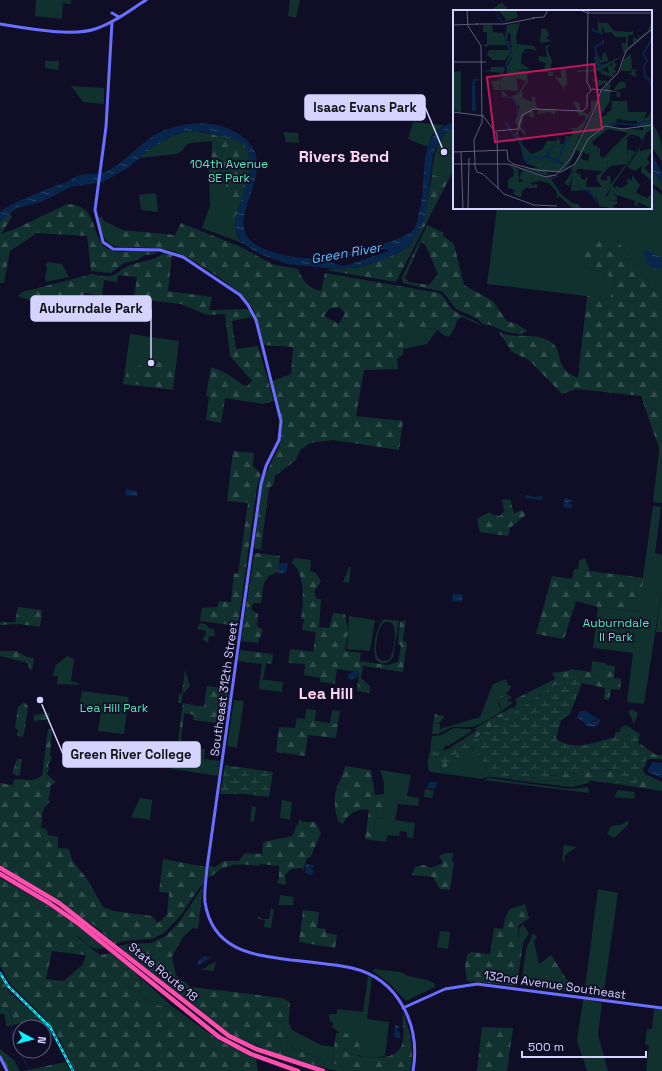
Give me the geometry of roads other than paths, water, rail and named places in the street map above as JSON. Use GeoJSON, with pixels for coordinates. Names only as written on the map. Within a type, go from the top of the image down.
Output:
{"type":"FeatureCollection","features":[{"type":"Feature","properties":{"kind":"highway","name":"State Route 18"},"geometry":{"type":"LineString","coordinates":[[0,868],[59,903],[229,1036],[256,1049],[323,1071]]}},
{"type":"Feature","properties":{"kind":"highway","name":"State Route 18"},"geometry":{"type":"LineString","coordinates":[[0,874],[49,902],[80,924],[219,1037],[251,1054],[298,1071]]}},
{"type":"Feature","properties":{"kind":"main road"},"geometry":{"type":"LineString","coordinates":[[0,24],[77,32],[89,31],[112,22],[146,0]]}},
{"type":"Feature","properties":{"kind":"main road"},"geometry":{"type":"LineString","coordinates":[[112,13],[119,17]]}},
{"type":"Feature","properties":{"kind":"main road"},"geometry":{"type":"LineString","coordinates":[[102,26],[111,31],[112,22]]}},
{"type":"Feature","properties":{"kind":"main road","name":"Southeast 312th Street"},"geometry":{"type":"LineString","coordinates":[[111,31],[106,125],[96,216],[102,238],[108,247],[119,250],[163,250],[178,254],[193,262],[231,289],[248,305],[256,320],[280,417],[279,440],[265,471],[261,484],[207,868],[205,902],[214,926],[226,941],[238,949],[250,954],[352,968],[369,974],[387,986],[403,1008]]}},
{"type":"Feature","properties":{"kind":"main road","name":"132nd Avenue Southeast"},"geometry":{"type":"LineString","coordinates":[[403,1008],[445,989],[477,984],[662,1008]]}},
{"type":"Feature","properties":{"kind":"main road"},"geometry":{"type":"LineString","coordinates":[[403,1008],[414,1035],[415,1052],[413,1071]]}},
{"type":"Feature","properties":{"kind":"main road"},"geometry":{"type":"LineString","coordinates":[[0,1057],[7,1071]]}},
{"type":"Feature","properties":{"kind":"water","name":"Green River"},"geometry":{"type":"Polygon","coordinates":[[[453,122],[453,128],[446,131],[433,154],[426,213],[422,226],[411,244],[397,254],[361,267],[335,269],[287,264],[260,254],[242,243],[236,232],[235,222],[250,168],[248,151],[244,145],[236,140],[200,131],[186,132],[169,137],[144,154],[128,168],[103,182],[71,187],[41,202],[17,208],[0,222],[0,212],[7,207],[75,177],[84,174],[101,173],[107,171],[149,139],[165,130],[188,124],[204,123],[227,128],[248,141],[256,157],[256,175],[246,210],[244,226],[249,239],[267,250],[295,257],[313,258],[350,252],[395,240],[413,230],[417,221],[423,192],[424,165],[428,147],[437,132],[444,126],[453,122]],[[383,249],[329,260],[328,262],[344,266],[389,251],[387,249],[383,249]]]}},
{"type":"Feature","properties":{"kind":"water"},"geometry":{"type":"Polygon","coordinates":[[[652,155],[662,172],[662,184],[652,169],[652,155]]]}},
{"type":"Feature","properties":{"kind":"water"},"geometry":{"type":"Polygon","coordinates":[[[646,250],[661,257],[662,267],[655,270],[651,266],[644,256],[644,251],[646,250]]]}},
{"type":"Feature","properties":{"kind":"water"},"geometry":{"type":"Polygon","coordinates":[[[126,489],[137,491],[137,496],[125,495],[126,489]]]}},
{"type":"Feature","properties":{"kind":"water"},"geometry":{"type":"Polygon","coordinates":[[[526,495],[534,497],[542,496],[543,498],[542,500],[525,498],[526,495]]]}},
{"type":"Feature","properties":{"kind":"water"},"geometry":{"type":"Polygon","coordinates":[[[565,498],[573,500],[572,502],[567,503],[572,504],[572,508],[563,507],[565,498]]]}},
{"type":"Feature","properties":{"kind":"water"},"geometry":{"type":"Polygon","coordinates":[[[282,563],[288,563],[286,573],[278,574],[279,565],[282,563]]]}},
{"type":"Feature","properties":{"kind":"water"},"geometry":{"type":"Polygon","coordinates":[[[453,593],[463,595],[462,602],[452,601],[453,593]]]}},
{"type":"Feature","properties":{"kind":"water"},"geometry":{"type":"Polygon","coordinates":[[[359,670],[358,675],[355,678],[352,680],[348,678],[348,674],[359,670]]]}},
{"type":"Feature","properties":{"kind":"water"},"geometry":{"type":"Polygon","coordinates":[[[580,711],[586,711],[598,719],[584,723],[577,717],[580,711]]]}},
{"type":"Feature","properties":{"kind":"water"},"geometry":{"type":"Polygon","coordinates":[[[599,718],[600,722],[597,726],[588,727],[584,724],[587,722],[596,721],[599,718]]]}},
{"type":"Feature","properties":{"kind":"water"},"geometry":{"type":"Polygon","coordinates":[[[653,762],[662,763],[662,778],[648,772],[648,769],[653,762]]]}},
{"type":"Feature","properties":{"kind":"water"},"geometry":{"type":"Polygon","coordinates":[[[429,782],[437,782],[435,789],[427,788],[429,782]]]}},
{"type":"Feature","properties":{"kind":"water"},"geometry":{"type":"Polygon","coordinates":[[[306,864],[314,865],[314,867],[310,868],[314,871],[312,875],[305,873],[306,864]]]}},
{"type":"Feature","properties":{"kind":"water"},"geometry":{"type":"Polygon","coordinates":[[[206,955],[206,957],[212,957],[197,966],[199,960],[206,955]]]}},
{"type":"Feature","properties":{"kind":"water"},"geometry":{"type":"Polygon","coordinates":[[[395,1025],[399,1026],[396,1030],[400,1032],[400,1038],[394,1037],[395,1025]]]}},
{"type":"Feature","properties":{"kind":"waterway"},"geometry":{"type":"LineString","coordinates":[[0,1008],[9,1010],[12,1021]]}},
{"type":"Feature","properties":{"kind":"waterway"},"geometry":{"type":"LineString","coordinates":[[24,1059],[26,1065],[31,1071]]}},
{"type":"Feature","properties":{"kind":"railway"},"geometry":{"type":"LineString","coordinates":[[0,973],[8,986],[50,1027],[73,1071]]}},
{"type":"Feature","properties":{"kind":"place","name":"Isaac Evans Park"},"geometry":{"type":"Point","coordinates":[444,152]}},
{"type":"Feature","properties":{"kind":"place","name":"Auburndale Park"},"geometry":{"type":"Point","coordinates":[151,363]}},
{"type":"Feature","properties":{"kind":"place","name":"Green River College"},"geometry":{"type":"Point","coordinates":[40,700]}},
{"type":"Feature","properties":{"kind":"district","name":"Rivers Bend"},"geometry":{"type":"Point","coordinates":[344,156]}},
{"type":"Feature","properties":{"kind":"district","name":"Lea Hill"},"geometry":{"type":"Point","coordinates":[326,693]}},
{"type":"Feature","properties":{"kind":"park label","name":"104th Avenue SE Park"},"geometry":{"type":"Point","coordinates":[229,171]}},
{"type":"Feature","properties":{"kind":"park label","name":"Auburndale II Park"},"geometry":{"type":"Point","coordinates":[616,630]}},
{"type":"Feature","properties":{"kind":"park label","name":"Lea Hill Park"},"geometry":{"type":"Point","coordinates":[114,708]}}]}
